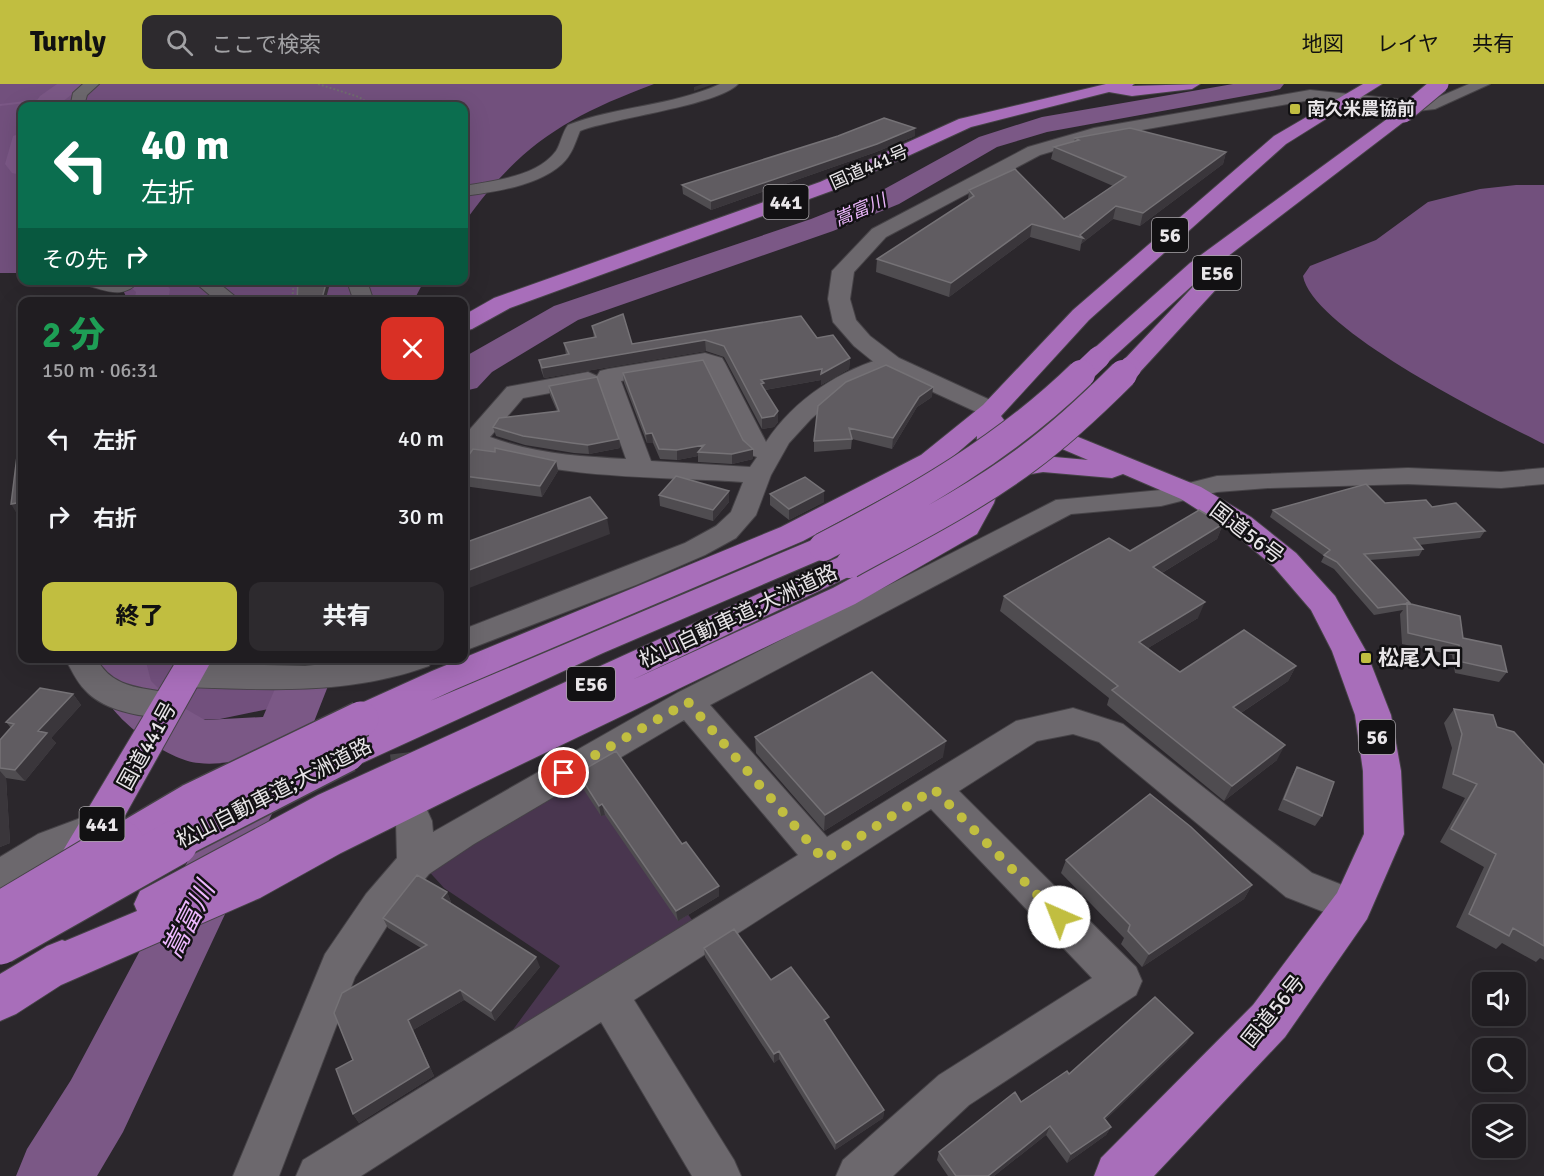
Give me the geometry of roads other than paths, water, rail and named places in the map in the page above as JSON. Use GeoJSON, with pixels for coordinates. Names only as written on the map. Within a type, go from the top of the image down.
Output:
{"type":"FeatureCollection","features":[{"type":"Feature","properties":{"kind":"highway","name":"国道441号"},"geometry":{"type":"LineString","coordinates":[[468,322],[512,300],[827,186],[965,123],[1118,86],[1132,92],[1192,84]]}},
{"type":"Feature","properties":{"kind":"highway","name":"松山自動車道;大洲道路"},"geometry":{"type":"LineString","coordinates":[[329,824],[836,555],[888,514],[998,445],[1035,416],[1198,268],[1404,114],[1440,84]]}},
{"type":"Feature","properties":{"kind":"highway","name":"56"},"geometry":{"type":"LineString","coordinates":[[992,410],[1081,315],[1171,235],[1248,171],[1280,140],[1372,85]]}},
{"type":"Feature","properties":{"kind":"highway","name":"松山自動車道;大洲道路"},"geometry":{"type":"LineString","coordinates":[[0,942],[191,834],[347,754],[591,645],[836,555],[969,497],[1026,459],[1068,427],[1130,368],[1217,273],[1310,185]]}},
{"type":"Feature","properties":{"kind":"highway"},"geometry":{"type":"LineString","coordinates":[[0,999],[44,971],[245,885],[329,824],[844,596],[967,527],[980,502],[988,476],[992,410]]}},
{"type":"Feature","properties":{"kind":"highway"},"geometry":{"type":"LineString","coordinates":[[0,915],[191,801],[361,719],[444,680],[792,534],[854,504],[930,462],[992,410]]}},
{"type":"Feature","properties":{"kind":"highway","name":"国道56号"},"geometry":{"type":"LineString","coordinates":[[992,410],[1191,493],[1241,524],[1285,560],[1323,604],[1349,651],[1373,715],[1382,771],[1384,834],[1352,906],[1269,1022],[1119,1176]]}},
{"type":"Feature","properties":{"kind":"highway"},"geometry":{"type":"LineString","coordinates":[[988,476],[1003,469],[1043,464],[1100,468],[1152,477]]}},
{"type":"Feature","properties":{"kind":"highway","name":"国道441号"},"geometry":{"type":"LineString","coordinates":[[0,985],[102,825],[184,679]]}},
{"type":"Feature","properties":{"kind":"street"},"geometry":{"type":"LineString","coordinates":[[78,102],[80,93],[92,84]]}},
{"type":"Feature","properties":{"kind":"street"},"geometry":{"type":"LineString","coordinates":[[468,190],[521,178],[549,163],[564,152],[573,128],[595,118],[639,111],[731,84]]}},
{"type":"Feature","properties":{"kind":"street"},"geometry":{"type":"LineString","coordinates":[[992,410],[890,363],[862,341],[845,322],[839,299],[843,271],[879,233],[926,206],[1056,142],[1094,133],[1310,95],[1417,106],[1435,104],[1478,84]]}},
{"type":"Feature","properties":{"kind":"street"},"geometry":{"type":"LineString","coordinates":[[106,285],[123,290]]}},
{"type":"Feature","properties":{"kind":"street"},"geometry":{"type":"LineString","coordinates":[[209,285],[225,297]]}},
{"type":"Feature","properties":{"kind":"street"},"geometry":{"type":"LineString","coordinates":[[705,360],[714,363],[765,464],[638,467],[549,462],[469,444],[515,393],[608,375],[705,360]]}},
{"type":"Feature","properties":{"kind":"street"},"geometry":{"type":"LineString","coordinates":[[468,638],[626,578],[694,549],[726,532],[743,515],[765,464],[779,440],[803,414],[836,385],[890,363]]}},
{"type":"Feature","properties":{"kind":"street"},"geometry":{"type":"LineString","coordinates":[[608,375],[639,460],[638,467]]}},
{"type":"Feature","properties":{"kind":"street"},"geometry":{"type":"LineString","coordinates":[[256,1176],[339,967],[379,906],[416,863],[461,832],[688,702],[1065,506],[1119,503],[1191,493],[1217,484],[1268,480],[1408,476],[1501,480],[1544,476]]}},
{"type":"Feature","properties":{"kind":"street"},"geometry":{"type":"LineString","coordinates":[[82,663],[89,679],[116,698],[184,679],[231,676],[357,676],[400,670]]}},
{"type":"Feature","properties":{"kind":"street"},"geometry":{"type":"LineString","coordinates":[[688,702],[824,860]]}},
{"type":"Feature","properties":{"kind":"street"},"geometry":{"type":"LineString","coordinates":[[319,1176],[1028,730],[1074,721],[1111,733],[1299,885],[1352,906]]}},
{"type":"Feature","properties":{"kind":"street"},"geometry":{"type":"LineString","coordinates":[[859,1176],[954,1090],[1122,981],[934,789]]}},
{"type":"Feature","properties":{"kind":"street"},"geometry":{"type":"LineString","coordinates":[[414,822],[416,863]]}},
{"type":"Feature","properties":{"kind":"street"},"geometry":{"type":"LineString","coordinates":[[0,876],[51,845],[102,825]]}},
{"type":"Feature","properties":{"kind":"street"},"geometry":{"type":"LineString","coordinates":[[608,996],[718,1176]]}},
{"type":"Feature","properties":{"kind":"waterway"},"geometry":{"type":"LineString","coordinates":[[47,102],[73,84]]}},
{"type":"Feature","properties":{"kind":"waterway","name":"嵩富川"},"geometry":{"type":"LineString","coordinates":[[468,376],[479,364],[566,313],[656,280],[822,225],[889,198],[988,142],[1042,125],[1272,84]]}},
{"type":"Feature","properties":{"kind":"waterway"},"geometry":{"type":"LineString","coordinates":[[26,102],[51,99]]}},
{"type":"Feature","properties":{"kind":"waterway"},"geometry":{"type":"LineString","coordinates":[[0,105],[18,103]]}},
{"type":"Feature","properties":{"kind":"waterway"},"geometry":{"type":"LineString","coordinates":[[147,285],[153,289],[152,297]]}},
{"type":"Feature","properties":{"kind":"waterway"},"geometry":{"type":"LineString","coordinates":[[120,663],[127,690],[151,715],[198,742],[281,737]]}},
{"type":"Feature","properties":{"kind":"waterway","name":"嵩富川"},"geometry":{"type":"LineString","coordinates":[[281,737],[312,663]]}},
{"type":"Feature","properties":{"kind":"waterway","name":"嵩富川"},"geometry":{"type":"LineString","coordinates":[[54,1176],[97,1106],[281,737]]}},
{"type":"Feature","properties":{"kind":"tunnel"},"geometry":{"type":"LineString","coordinates":[[400,705],[411,794]]}},
{"type":"Feature","properties":{"kind":"place","name":"南久米農協前"},"geometry":{"type":"Point","coordinates":[1295,109]}},
{"type":"Feature","properties":{"kind":"place","name":"松尾入口"},"geometry":{"type":"Point","coordinates":[1366,658]}}]}
